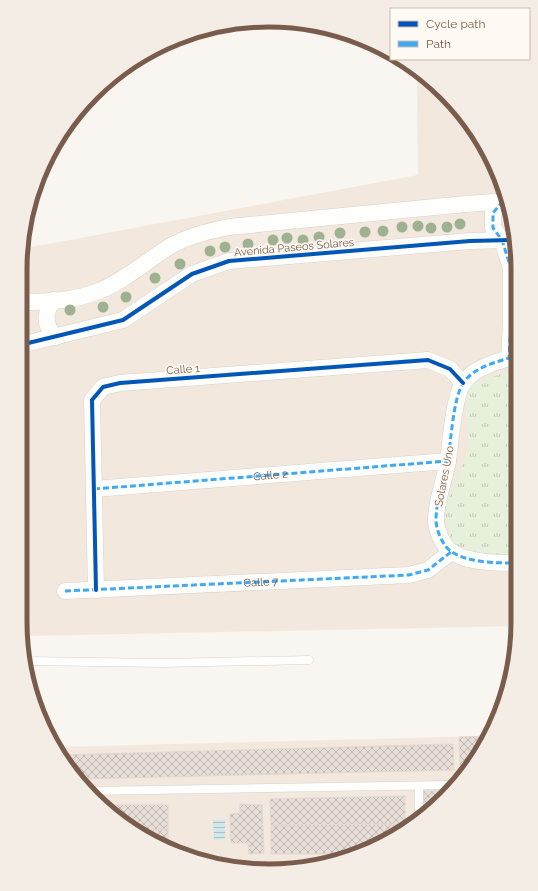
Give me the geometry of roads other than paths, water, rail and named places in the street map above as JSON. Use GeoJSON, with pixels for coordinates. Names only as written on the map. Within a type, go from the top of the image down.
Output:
{"type":"FeatureCollection","features":[{"type":"Feature","properties":{"kind":"street"},"geometry":{"type":"LineString","coordinates":[[27,302],[75,298],[98,292],[117,282],[170,247],[209,230],[237,226],[501,201]]}},
{"type":"Feature","properties":{"kind":"street"},"geometry":{"type":"LineString","coordinates":[[502,204],[493,213],[493,228],[508,240],[511,267]]}},
{"type":"Feature","properties":{"kind":"street","name":"Avenida Paseos Solares"},"geometry":{"type":"LineString","coordinates":[[27,343],[123,320],[192,274],[229,261],[470,241],[508,240]]}},
{"type":"Feature","properties":{"kind":"street"},"geometry":{"type":"LineString","coordinates":[[463,383],[484,366],[509,358],[511,269]]}},
{"type":"Feature","properties":{"kind":"street"},"geometry":{"type":"LineString","coordinates":[[53,300],[47,312],[47,324],[50,331],[56,337]]}},
{"type":"Feature","properties":{"kind":"street","name":"Calle 1"},"geometry":{"type":"LineString","coordinates":[[96,590],[92,400],[103,387],[120,383],[428,360],[450,369],[463,383]]}},
{"type":"Feature","properties":{"kind":"street","name":"Solares Uno"},"geometry":{"type":"LineString","coordinates":[[451,552],[442,540],[436,521],[439,495],[448,461],[456,405],[463,383]]}},
{"type":"Feature","properties":{"kind":"street","name":"Calle 2"},"geometry":{"type":"LineString","coordinates":[[94,489],[448,461]]}},
{"type":"Feature","properties":{"kind":"street"},"geometry":{"type":"LineString","coordinates":[[451,552],[469,559],[511,562]]}},
{"type":"Feature","properties":{"kind":"street","name":"Calle 7"},"geometry":{"type":"LineString","coordinates":[[65,591],[409,575],[428,570],[451,552]]}},
{"type":"Feature","properties":{"kind":"lane"},"geometry":{"type":"LineString","coordinates":[[31,662],[163,663],[309,660]]}},
{"type":"Feature","properties":{"kind":"lane"},"geometry":{"type":"LineString","coordinates":[[96,791],[448,785]]}},
{"type":"Feature","properties":{"kind":"lane"},"geometry":{"type":"LineString","coordinates":[[419,786],[419,812]]}},
{"type":"Feature","properties":{"kind":"water"},"geometry":{"type":"Polygon","coordinates":[[[213,820],[225,820],[225,839],[214,840],[213,820]]]}}]}
